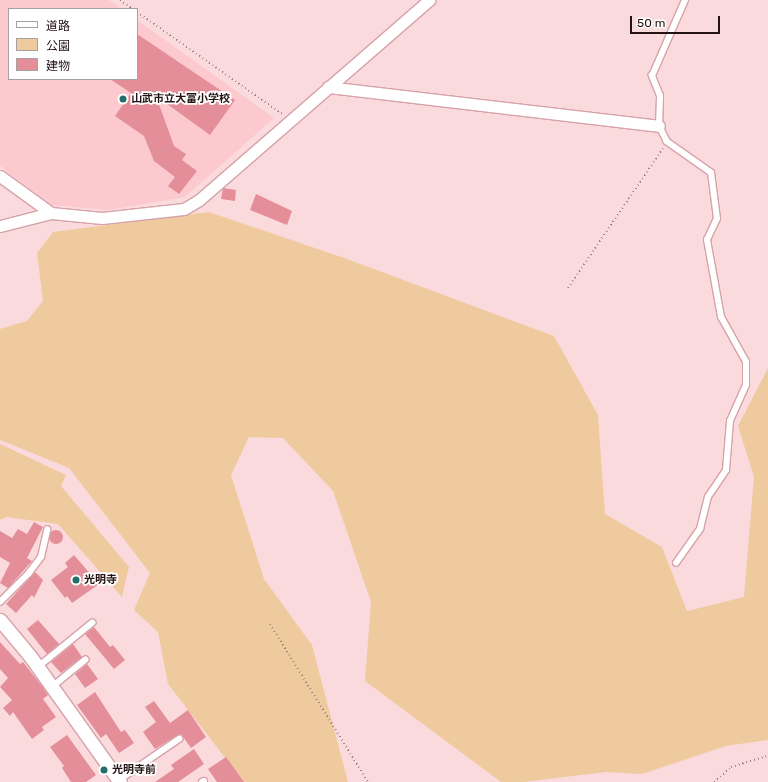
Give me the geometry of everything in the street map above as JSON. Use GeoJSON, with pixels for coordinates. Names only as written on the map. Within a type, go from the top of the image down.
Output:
{"type":"FeatureCollection","features":[{"type":"Feature","properties":{"kind":"street"},"geometry":{"type":"LineString","coordinates":[[0,226],[51,213],[102,218],[184,209],[199,200],[429,0]]}},
{"type":"Feature","properties":{"kind":"street"},"geometry":{"type":"LineString","coordinates":[[328,87],[659,126]]}},
{"type":"Feature","properties":{"kind":"street"},"geometry":{"type":"LineString","coordinates":[[0,176],[51,213]]}},
{"type":"Feature","properties":{"kind":"street"},"geometry":{"type":"LineString","coordinates":[[0,620],[38,667],[117,779]]}},
{"type":"Feature","properties":{"kind":"lane"},"geometry":{"type":"LineString","coordinates":[[676,563],[700,529],[708,497],[726,470],[730,421],[746,385],[746,362],[721,316],[707,240],[717,219],[711,172],[667,142],[659,126],[660,96],[652,76],[685,0]]}},
{"type":"Feature","properties":{"kind":"lane"},"geometry":{"type":"LineString","coordinates":[[0,602],[29,573],[40,558],[47,530]]}},
{"type":"Feature","properties":{"kind":"lane"},"geometry":{"type":"LineString","coordinates":[[38,667],[92,623]]}},
{"type":"Feature","properties":{"kind":"lane"},"geometry":{"type":"LineString","coordinates":[[52,687],[85,660]]}},
{"type":"Feature","properties":{"kind":"lane"},"geometry":{"type":"LineString","coordinates":[[117,779],[179,740]]}},
{"type":"Feature","properties":{"kind":"path"},"geometry":{"type":"LineString","coordinates":[[120,0],[132,8]]}},
{"type":"Feature","properties":{"kind":"path"},"geometry":{"type":"LineString","coordinates":[[138,13],[291,120]]}},
{"type":"Feature","properties":{"kind":"path"},"geometry":{"type":"LineString","coordinates":[[568,288],[667,142]]}},
{"type":"Feature","properties":{"kind":"path"},"geometry":{"type":"LineString","coordinates":[[270,624],[368,782]]}},
{"type":"Feature","properties":{"kind":"path"},"geometry":{"type":"LineString","coordinates":[[714,782],[731,767],[768,756]]}},
{"type":"Feature","properties":{"kind":"shaded area","name":"山武市立大富小学校"},"geometry":{"type":"Polygon","coordinates":[[[0,0],[109,0],[121,8],[8,8],[8,80],[138,80],[138,21],[274,118],[185,197],[108,210],[52,205],[0,166],[0,0]]]}},
{"type":"Feature","properties":{"kind":"green space"},"geometry":{"type":"Polygon","coordinates":[[[209,212],[347,259],[554,336],[598,415],[605,514],[662,547],[687,611],[744,597],[754,477],[738,426],[768,368],[768,740],[726,746],[642,774],[606,772],[523,782],[501,782],[365,681],[371,602],[333,491],[283,438],[249,437],[231,475],[264,579],[312,645],[348,782],[244,782],[168,684],[158,632],[134,610],[150,573],[69,468],[0,440],[0,329],[27,321],[43,301],[37,253],[53,232],[209,212]]]}},
{"type":"Feature","properties":{"kind":"green space"},"geometry":{"type":"Polygon","coordinates":[[[0,444],[66,475],[61,486],[129,567],[122,597],[58,524],[6,517],[0,520],[0,444]]]}},
{"type":"Feature","properties":{"kind":"building"},"geometry":{"type":"Polygon","coordinates":[[[138,35],[235,100],[210,135],[156,96],[174,146],[186,154],[182,160],[197,171],[179,194],[168,186],[175,177],[154,161],[144,136],[115,116],[131,93],[112,80],[138,80],[138,35]]]}},
{"type":"Feature","properties":{"kind":"building"},"geometry":{"type":"Polygon","coordinates":[[[223,188],[236,190],[235,201],[221,199],[223,188]]]}},
{"type":"Feature","properties":{"kind":"building"},"geometry":{"type":"Polygon","coordinates":[[[256,194],[292,211],[287,225],[250,210],[256,194]]]}},
{"type":"Feature","properties":{"kind":"building"},"geometry":{"type":"Polygon","coordinates":[[[34,522],[43,527],[27,558],[32,561],[8,588],[0,583],[10,563],[0,557],[0,531],[12,538],[18,529],[27,534],[34,522]]]}},
{"type":"Feature","properties":{"kind":"building"},"geometry":{"type":"Polygon","coordinates":[[[56,530],[61,532],[63,537],[61,542],[56,544],[51,542],[49,537],[51,532],[56,530]]]}},
{"type":"Feature","properties":{"kind":"building","name":"光明寺"},"geometry":{"type":"Polygon","coordinates":[[[74,555],[99,584],[72,603],[67,596],[65,598],[51,580],[68,567],[65,563],[74,555]]]}},
{"type":"Feature","properties":{"kind":"building"},"geometry":{"type":"Polygon","coordinates":[[[35,572],[43,580],[34,598],[32,595],[16,613],[6,604],[35,572]]]}},
{"type":"Feature","properties":{"kind":"building"},"geometry":{"type":"Polygon","coordinates":[[[38,620],[59,644],[47,654],[27,629],[38,620]]]}},
{"type":"Feature","properties":{"kind":"building"},"geometry":{"type":"Polygon","coordinates":[[[94,627],[110,647],[113,645],[125,660],[114,669],[85,634],[94,627]]]}},
{"type":"Feature","properties":{"kind":"building"},"geometry":{"type":"Polygon","coordinates":[[[0,642],[20,664],[23,662],[42,686],[48,695],[43,699],[56,717],[42,727],[44,730],[32,739],[13,712],[10,716],[3,708],[12,700],[0,687],[8,678],[0,669],[0,642]]]}},
{"type":"Feature","properties":{"kind":"building"},"geometry":{"type":"Polygon","coordinates":[[[73,644],[82,657],[61,673],[51,662],[73,644]]]}},
{"type":"Feature","properties":{"kind":"building"},"geometry":{"type":"Polygon","coordinates":[[[87,664],[98,679],[85,688],[75,674],[87,664]]]}},
{"type":"Feature","properties":{"kind":"building"},"geometry":{"type":"Polygon","coordinates":[[[95,692],[121,732],[125,730],[134,743],[119,753],[106,734],[101,738],[77,705],[95,692]]]}},
{"type":"Feature","properties":{"kind":"building"},"geometry":{"type":"Polygon","coordinates":[[[154,701],[170,723],[188,710],[206,737],[191,748],[181,734],[155,749],[143,732],[156,722],[145,707],[154,701]]]}},
{"type":"Feature","properties":{"kind":"building"},"geometry":{"type":"Polygon","coordinates":[[[67,735],[96,775],[86,782],[71,782],[62,768],[64,766],[50,747],[67,735]]]}},
{"type":"Feature","properties":{"kind":"building"},"geometry":{"type":"Polygon","coordinates":[[[194,749],[204,764],[178,782],[155,782],[174,769],[171,765],[194,749]]]}},
{"type":"Feature","properties":{"kind":"building"},"geometry":{"type":"Polygon","coordinates":[[[226,757],[244,782],[217,782],[208,769],[226,757]]]}},
{"type":"Feature","properties":{"kind":"place","name":"山武市立大富小学校"},"geometry":{"type":"Point","coordinates":[123,99]}},
{"type":"Feature","properties":{"kind":"place","name":"光明寺"},"geometry":{"type":"Point","coordinates":[76,580]}},
{"type":"Feature","properties":{"kind":"place","name":"光明寺前"},"geometry":{"type":"Point","coordinates":[104,770]}}]}
